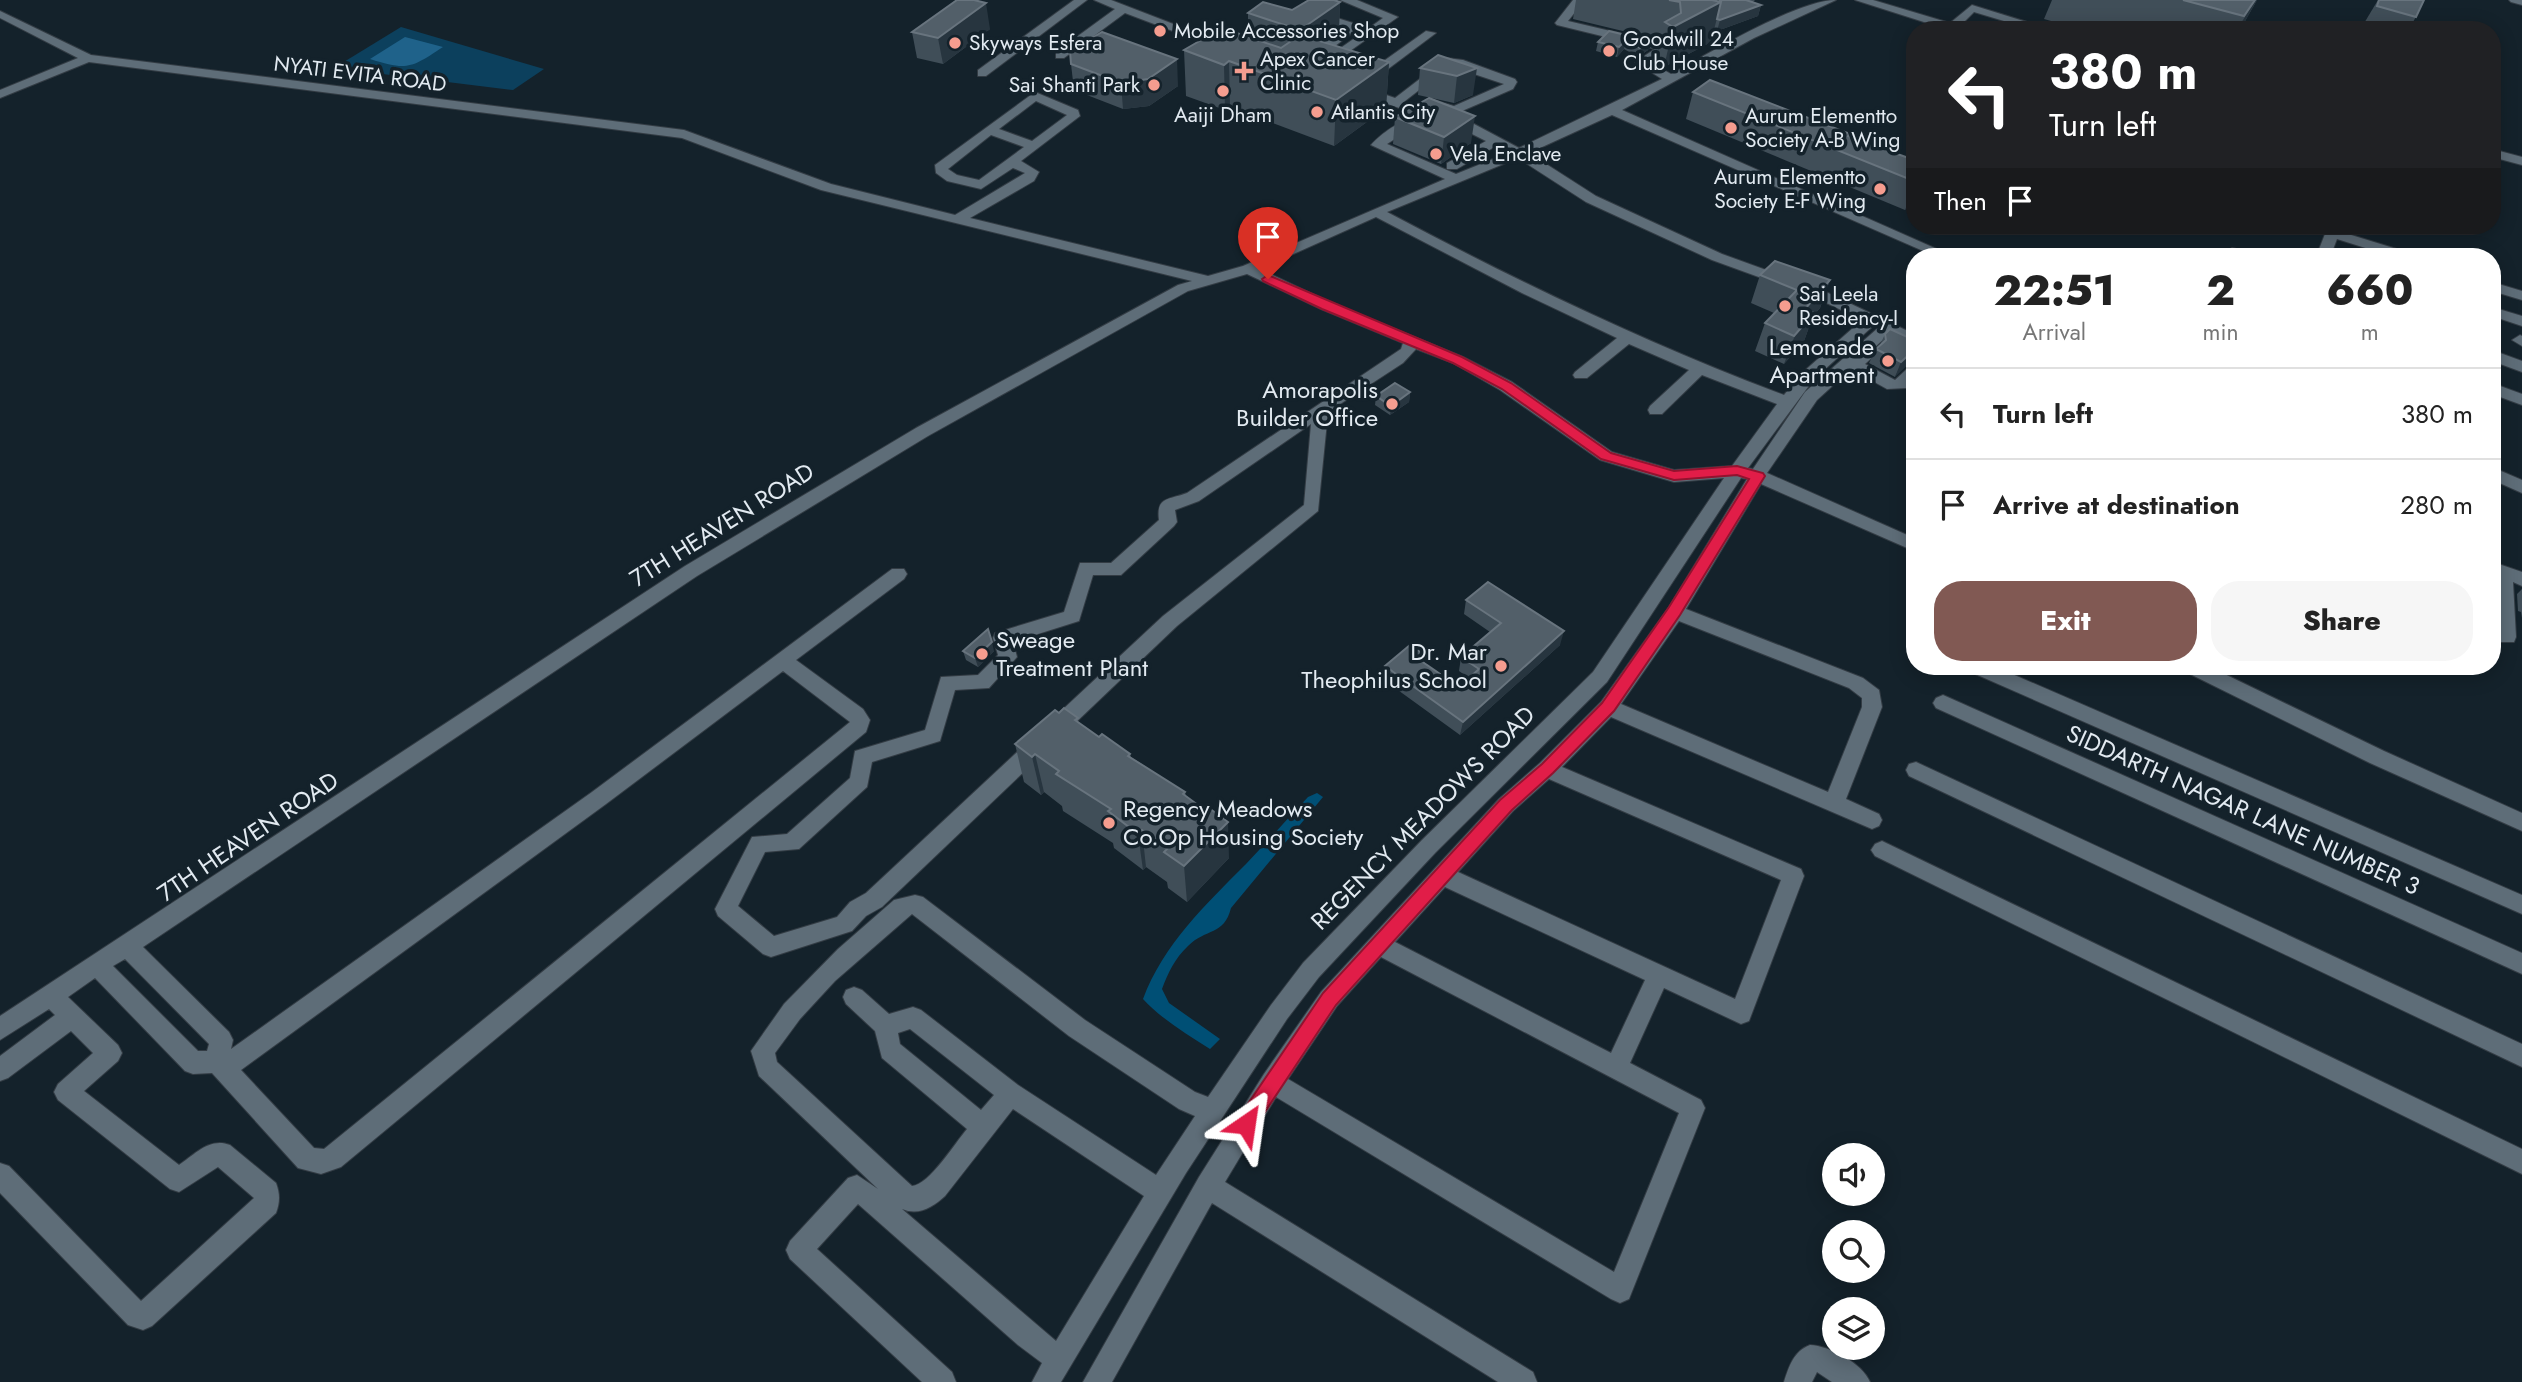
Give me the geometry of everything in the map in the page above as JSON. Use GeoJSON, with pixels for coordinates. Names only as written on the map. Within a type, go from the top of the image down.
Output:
{"type":"FeatureCollection","features":[{"type":"Feature","properties":{"kind":"street"},"geometry":{"type":"LineString","coordinates":[[982,73],[1081,0]]}},
{"type":"Feature","properties":{"kind":"street"},"geometry":{"type":"LineString","coordinates":[[1100,0],[1231,44],[1243,53]]}},
{"type":"Feature","properties":{"kind":"street"},"geometry":{"type":"LineString","coordinates":[[1310,74],[1392,17],[1346,0]]}},
{"type":"Feature","properties":{"kind":"street","name":"7TH HEAVEN ROAD"},"geometry":{"type":"LineString","coordinates":[[0,1029],[128,947],[691,571],[922,432],[1183,288],[1248,269],[1376,212],[1454,172],[1519,153],[1612,110],[1735,45],[1830,0]]}},
{"type":"Feature","properties":{"kind":"street"},"geometry":{"type":"LineString","coordinates":[[1861,0],[1933,21]]}},
{"type":"Feature","properties":{"kind":"street"},"geometry":{"type":"LineString","coordinates":[[2515,0],[2522,2]]}},
{"type":"Feature","properties":{"kind":"street"},"geometry":{"type":"LineString","coordinates":[[1616,11],[1577,2],[1561,23],[1666,48],[1641,62],[1671,79]]}},
{"type":"Feature","properties":{"kind":"street"},"geometry":{"type":"LineString","coordinates":[[1962,21],[1972,8],[2016,21]]}},
{"type":"Feature","properties":{"kind":"street"},"geometry":{"type":"LineString","coordinates":[[1060,55],[1124,9]]}},
{"type":"Feature","properties":{"kind":"street"},"geometry":{"type":"LineString","coordinates":[[0,14],[88,58]]}},
{"type":"Feature","properties":{"kind":"street"},"geometry":{"type":"LineString","coordinates":[[1300,24],[1315,14],[1371,32]]}},
{"type":"Feature","properties":{"kind":"street"},"geometry":{"type":"LineString","coordinates":[[1323,49],[1354,26]]}},
{"type":"Feature","properties":{"kind":"street"},"geometry":{"type":"LineString","coordinates":[[1402,98],[1447,62],[1459,63],[1511,82],[1509,86],[1455,110],[1354,88],[1430,33]]}},
{"type":"Feature","properties":{"kind":"street"},"geometry":{"type":"LineString","coordinates":[[1719,37],[1735,45]]}},
{"type":"Feature","properties":{"kind":"street"},"geometry":{"type":"LineString","coordinates":[[0,94],[88,58]]}},
{"type":"Feature","properties":{"kind":"street","name":"NYATI EVITA ROAD"},"geometry":{"type":"LineString","coordinates":[[88,58],[660,130],[701,138],[826,187],[1207,280]]}},
{"type":"Feature","properties":{"kind":"street"},"geometry":{"type":"LineString","coordinates":[[1035,96],[1074,113],[1034,146],[981,185],[953,178],[941,170],[942,165],[1035,96]]}},
{"type":"Feature","properties":{"kind":"street"},"geometry":{"type":"LineString","coordinates":[[1402,98],[1469,127],[1519,153],[1591,199],[1717,257],[1819,294],[1880,323],[1906,342]]}},
{"type":"Feature","properties":{"kind":"street"},"geometry":{"type":"LineString","coordinates":[[1612,110],[1927,248]]}},
{"type":"Feature","properties":{"kind":"street"},"geometry":{"type":"LineString","coordinates":[[1432,113],[1389,135],[1378,145],[1454,172],[1496,141]]}},
{"type":"Feature","properties":{"kind":"street"},"geometry":{"type":"LineString","coordinates":[[989,130],[1034,146]]}},
{"type":"Feature","properties":{"kind":"street"},"geometry":{"type":"LineString","coordinates":[[2501,155],[2522,161]]}},
{"type":"Feature","properties":{"kind":"street"},"geometry":{"type":"LineString","coordinates":[[956,220],[1033,174],[1012,162]]}},
{"type":"Feature","properties":{"kind":"street"},"geometry":{"type":"LineString","coordinates":[[1376,212],[1483,268],[1628,337],[1787,402]]}},
{"type":"Feature","properties":{"kind":"street"},"geometry":{"type":"LineString","coordinates":[[2338,235],[2379,248]]}},
{"type":"Feature","properties":{"kind":"street"},"geometry":{"type":"LineString","coordinates":[[1248,269],[1326,306],[1458,360],[1506,386],[1606,456],[1674,476],[1747,474],[1906,542]]}},
{"type":"Feature","properties":{"kind":"street"},"geometry":{"type":"LineString","coordinates":[[2501,289],[2522,296]]}},
{"type":"Feature","properties":{"kind":"street"},"geometry":{"type":"LineString","coordinates":[[2501,314],[2522,321]]}},
{"type":"Feature","properties":{"kind":"street"},"geometry":{"type":"LineString","coordinates":[[1097,1382],[1208,1186],[1272,1082],[1329,999],[1506,805],[1548,769],[1608,707],[1675,611],[1747,474],[1777,442],[1811,396],[1880,323]]}},
{"type":"Feature","properties":{"kind":"street","name":"REGENCY MEADOWS ROAD"},"geometry":{"type":"LineString","coordinates":[[1053,1371],[1160,1192],[1311,970],[1429,846],[1601,677],[1747,474],[1787,402],[1808,376],[1880,323]]}},
{"type":"Feature","properties":{"kind":"street"},"geometry":{"type":"LineString","coordinates":[[1581,375],[1628,337]]}},
{"type":"Feature","properties":{"kind":"street"},"geometry":{"type":"LineString","coordinates":[[1320,412],[1312,506],[1170,621],[874,900],[844,923],[771,947],[726,909],[759,843],[792,843],[860,781],[862,757],[933,734],[948,682],[982,683],[1009,657],[1002,638],[1072,616],[1086,568],[1115,570],[1168,522],[1166,507],[1193,497],[1361,382],[1398,360],[1408,351],[1411,340]]}},
{"type":"Feature","properties":{"kind":"street"},"geometry":{"type":"LineString","coordinates":[[1906,345],[1882,342],[1857,364],[1859,368],[1893,385],[1906,378]]}},
{"type":"Feature","properties":{"kind":"street"},"geometry":{"type":"LineString","coordinates":[[2501,359],[2522,367]]}},
{"type":"Feature","properties":{"kind":"street"},"geometry":{"type":"LineString","coordinates":[[1656,410],[1700,368]]}},
{"type":"Feature","properties":{"kind":"street"},"geometry":{"type":"LineString","coordinates":[[2501,392],[2522,400]]}},
{"type":"Feature","properties":{"kind":"street"},"geometry":{"type":"LineString","coordinates":[[2501,477],[2522,487]]}},
{"type":"Feature","properties":{"kind":"street"},"geometry":{"type":"LineString","coordinates":[[2501,571],[2522,579]]}},
{"type":"Feature","properties":{"kind":"street"},"geometry":{"type":"LineString","coordinates":[[98,966],[193,1063],[221,1065],[599,798],[898,574]]}},
{"type":"Feature","properties":{"kind":"street"},"geometry":{"type":"LineString","coordinates":[[2501,596],[2507,637]]}},
{"type":"Feature","properties":{"kind":"street"},"geometry":{"type":"LineString","coordinates":[[1675,611],[1856,682],[1872,695],[1872,707],[1834,803]]}},
{"type":"Feature","properties":{"kind":"street"},"geometry":{"type":"LineString","coordinates":[[128,947],[221,1040],[221,1065],[307,1159],[321,1162],[331,1157],[859,726],[860,720],[856,714],[782,660]]}},
{"type":"Feature","properties":{"kind":"street"},"geometry":{"type":"LineString","coordinates":[[1996,675],[2522,905]]}},
{"type":"Feature","properties":{"kind":"street"},"geometry":{"type":"LineString","coordinates":[[2209,675],[2377,757],[2522,822]]}},
{"type":"Feature","properties":{"kind":"street","name":"SIDDARTH NAGAR LANE NUMBER 3"},"geometry":{"type":"LineString","coordinates":[[1943,703],[2522,964]]}},
{"type":"Feature","properties":{"kind":"street"},"geometry":{"type":"LineString","coordinates":[[1608,707],[1872,820]]}},
{"type":"Feature","properties":{"kind":"street"},"geometry":{"type":"LineString","coordinates":[[1442,875],[1741,1013],[1793,876],[1548,769]]}},
{"type":"Feature","properties":{"kind":"street"},"geometry":{"type":"LineString","coordinates":[[1916,770],[2522,1056]]}},
{"type":"Feature","properties":{"kind":"street"},"geometry":{"type":"LineString","coordinates":[[1882,850],[2522,1162]]}},
{"type":"Feature","properties":{"kind":"street"},"geometry":{"type":"LineString","coordinates":[[1010,1093],[936,1187],[923,1198],[907,1199],[767,1068],[763,1051],[775,1030],[803,998],[902,907],[915,904],[1077,1028],[1187,1101],[1213,1111]]}},
{"type":"Feature","properties":{"kind":"street"},"geometry":{"type":"LineString","coordinates":[[1272,1082],[1620,1290],[1693,1108],[1379,945]]}},
{"type":"Feature","properties":{"kind":"street"},"geometry":{"type":"LineString","coordinates":[[1616,1068],[1659,975]]}},
{"type":"Feature","properties":{"kind":"street"},"geometry":{"type":"LineString","coordinates":[[0,1175],[137,1316],[148,1314],[267,1203],[267,1192],[221,1154],[214,1155],[179,1180],[66,1092],[110,1053],[51,996]]}},
{"type":"Feature","properties":{"kind":"street"},"geometry":{"type":"LineString","coordinates":[[854,997],[887,1027]]}},
{"type":"Feature","properties":{"kind":"street"},"geometry":{"type":"LineString","coordinates":[[0,1070],[71,1017]]}},
{"type":"Feature","properties":{"kind":"street"},"geometry":{"type":"LineString","coordinates":[[887,1027],[895,1022],[913,1018],[1010,1093],[1160,1192]]}},
{"type":"Feature","properties":{"kind":"street"},"geometry":{"type":"LineString","coordinates":[[887,1027],[890,1050],[983,1128]]}},
{"type":"Feature","properties":{"kind":"street"},"geometry":{"type":"LineString","coordinates":[[1208,1186],[1523,1382]]}},
{"type":"Feature","properties":{"kind":"street"},"geometry":{"type":"LineString","coordinates":[[942,1382],[799,1250],[858,1187],[1027,1336],[1053,1371]]}},
{"type":"Feature","properties":{"kind":"street"},"geometry":{"type":"LineString","coordinates":[[1798,1382],[1810,1358],[1821,1359],[1856,1382]]}},
{"type":"Feature","properties":{"kind":"shaded area"},"geometry":{"type":"Polygon","coordinates":[[[401,27],[544,69],[513,90],[334,68],[401,27]]]}},
{"type":"Feature","properties":{"kind":"shaded area"},"geometry":{"type":"Polygon","coordinates":[[[405,37],[443,47],[409,65],[393,65],[370,59],[405,37]]]}},
{"type":"Feature","properties":{"kind":"shaded area"},"geometry":{"type":"Polygon","coordinates":[[[1317,793],[1323,797],[1231,908],[1224,923],[1195,940],[1183,951],[1164,983],[1162,989],[1169,1003],[1220,1039],[1210,1049],[1166,1020],[1143,999],[1162,961],[1187,926],[1308,797],[1317,793]]]}},
{"type":"Feature","properties":{"kind":"building"},"geometry":{"type":"Polygon","coordinates":[[[957,0],[986,3],[938,38],[912,32],[957,0]]]}},
{"type":"Feature","properties":{"kind":"building"},"geometry":{"type":"Polygon","coordinates":[[[1309,0],[1340,2],[1300,30],[1248,13],[1263,2],[1292,10],[1309,0]]]}},
{"type":"Feature","properties":{"kind":"building"},"geometry":{"type":"Polygon","coordinates":[[[1669,0],[1721,2],[1673,27],[1665,22],[1681,13],[1680,2],[1669,0]]]}},
{"type":"Feature","properties":{"kind":"building"},"geometry":{"type":"Polygon","coordinates":[[[1720,0],[1746,0],[1761,5],[1720,20],[1717,19],[1720,0]]]}},
{"type":"Feature","properties":{"kind":"building"},"geometry":{"type":"Polygon","coordinates":[[[2183,0],[2255,0],[2244,16],[2183,0]]]}},
{"type":"Feature","properties":{"kind":"building"},"geometry":{"type":"Polygon","coordinates":[[[2379,0],[2424,0],[2416,17],[2377,6],[2379,0]]]}},
{"type":"Feature","properties":{"kind":"building"},"geometry":{"type":"Polygon","coordinates":[[[1222,28],[1281,48],[1300,35],[1389,62],[1336,100],[1229,61],[1224,65],[1184,50],[1222,28]]]}},
{"type":"Feature","properties":{"kind":"building"},"geometry":{"type":"Polygon","coordinates":[[[1609,31],[1650,41],[1640,48],[1626,40],[1619,47],[1598,42],[1609,31]]]}},
{"type":"Feature","properties":{"kind":"building"},"geometry":{"type":"Polygon","coordinates":[[[1102,32],[1177,59],[1148,79],[1121,83],[1071,64],[1070,51],[1102,32]]]}},
{"type":"Feature","properties":{"kind":"building"},"geometry":{"type":"Polygon","coordinates":[[[1438,55],[1477,68],[1457,76],[1420,68],[1438,55]]]}},
{"type":"Feature","properties":{"kind":"building"},"geometry":{"type":"Polygon","coordinates":[[[1710,80],[1850,134],[1848,136],[1906,157],[1906,178],[1693,92],[1710,80]]]}},
{"type":"Feature","properties":{"kind":"building"},"geometry":{"type":"Polygon","coordinates":[[[1429,98],[1475,116],[1444,137],[1395,117],[1429,98]]]}},
{"type":"Feature","properties":{"kind":"building"},"geometry":{"type":"Polygon","coordinates":[[[1775,261],[1830,280],[1805,309],[1814,313],[1794,336],[1765,323],[1797,290],[1760,275],[1775,261]]]}},
{"type":"Feature","properties":{"kind":"building"},"geometry":{"type":"Polygon","coordinates":[[[1890,329],[1906,336],[1906,357],[1901,362],[1876,349],[1886,340],[1885,334],[1890,329]]]}},
{"type":"Feature","properties":{"kind":"building"},"geometry":{"type":"Polygon","coordinates":[[[1395,383],[1410,392],[1391,406],[1376,396],[1395,383]]]}},
{"type":"Feature","properties":{"kind":"building"},"geometry":{"type":"Polygon","coordinates":[[[1488,582],[1564,631],[1463,722],[1385,666],[1410,645],[1422,653],[1417,658],[1459,687],[1479,669],[1461,657],[1501,623],[1466,600],[1488,582]]]}},
{"type":"Feature","properties":{"kind":"building"},"geometry":{"type":"Polygon","coordinates":[[[988,629],[992,642],[975,658],[963,651],[988,629]]]}},
{"type":"Feature","properties":{"kind":"building"},"geometry":{"type":"Polygon","coordinates":[[[1064,708],[1078,718],[1075,720],[1099,737],[1102,734],[1130,754],[1128,756],[1185,792],[1183,794],[1206,811],[1209,808],[1228,822],[1184,866],[1164,852],[1167,849],[1142,830],[1138,834],[1108,811],[1111,809],[1056,774],[1059,771],[1035,754],[1032,757],[1015,744],[1055,710],[1059,713],[1064,708]]]}},
{"type":"Feature","properties":{"kind":"place","name":"Mobile Accessories Shop"},"geometry":{"type":"Point","coordinates":[1160,31]}},
{"type":"Feature","properties":{"kind":"place","name":"Skyways Esfera"},"geometry":{"type":"Point","coordinates":[955,43]}},
{"type":"Feature","properties":{"kind":"place","name":"Goodwill 24 Club House"},"geometry":{"type":"Point","coordinates":[1609,51]}},
{"type":"Feature","properties":{"kind":"place","name":"Apex Cancer Clinic"},"geometry":{"type":"Point","coordinates":[1244,71]}},
{"type":"Feature","properties":{"kind":"place","name":"Sai Shanti Park"},"geometry":{"type":"Point","coordinates":[1154,85]}},
{"type":"Feature","properties":{"kind":"place","name":"Aaiji Dham"},"geometry":{"type":"Point","coordinates":[1223,91]}},
{"type":"Feature","properties":{"kind":"place","name":"Atlantis City"},"geometry":{"type":"Point","coordinates":[1317,112]}},
{"type":"Feature","properties":{"kind":"place","name":"Aurum Elementto Society A-B Wing"},"geometry":{"type":"Point","coordinates":[1731,128]}},
{"type":"Feature","properties":{"kind":"place","name":"Vela Enclave"},"geometry":{"type":"Point","coordinates":[1436,154]}},
{"type":"Feature","properties":{"kind":"place","name":"Aurum Elementto Society E-F Wing"},"geometry":{"type":"Point","coordinates":[1880,189]}},
{"type":"Feature","properties":{"kind":"place","name":"Sai Leela Residency-I"},"geometry":{"type":"Point","coordinates":[1785,306]}},
{"type":"Feature","properties":{"kind":"place","name":"Lemonade Apartment"},"geometry":{"type":"Point","coordinates":[1888,361]}},
{"type":"Feature","properties":{"kind":"place","name":"Amorapolis Builder Office"},"geometry":{"type":"Point","coordinates":[1392,404]}},
{"type":"Feature","properties":{"kind":"place","name":"Sweage Treatment Plant"},"geometry":{"type":"Point","coordinates":[982,654]}},
{"type":"Feature","properties":{"kind":"place","name":"Dr. Mar Theophilus School"},"geometry":{"type":"Point","coordinates":[1501,666]}},
{"type":"Feature","properties":{"kind":"place","name":"Regency Meadows Co.Op Housing Society"},"geometry":{"type":"Point","coordinates":[1109,823]}},
{"type":"Feature","properties":{"kind":"route"},"geometry":{"type":"LineString","coordinates":[[1246,1124],[1329,999],[1506,805],[1548,769],[1608,707],[1675,611],[1758,476],[1737,471],[1674,476],[1606,456],[1506,386],[1458,360],[1268,279]]}}]}
